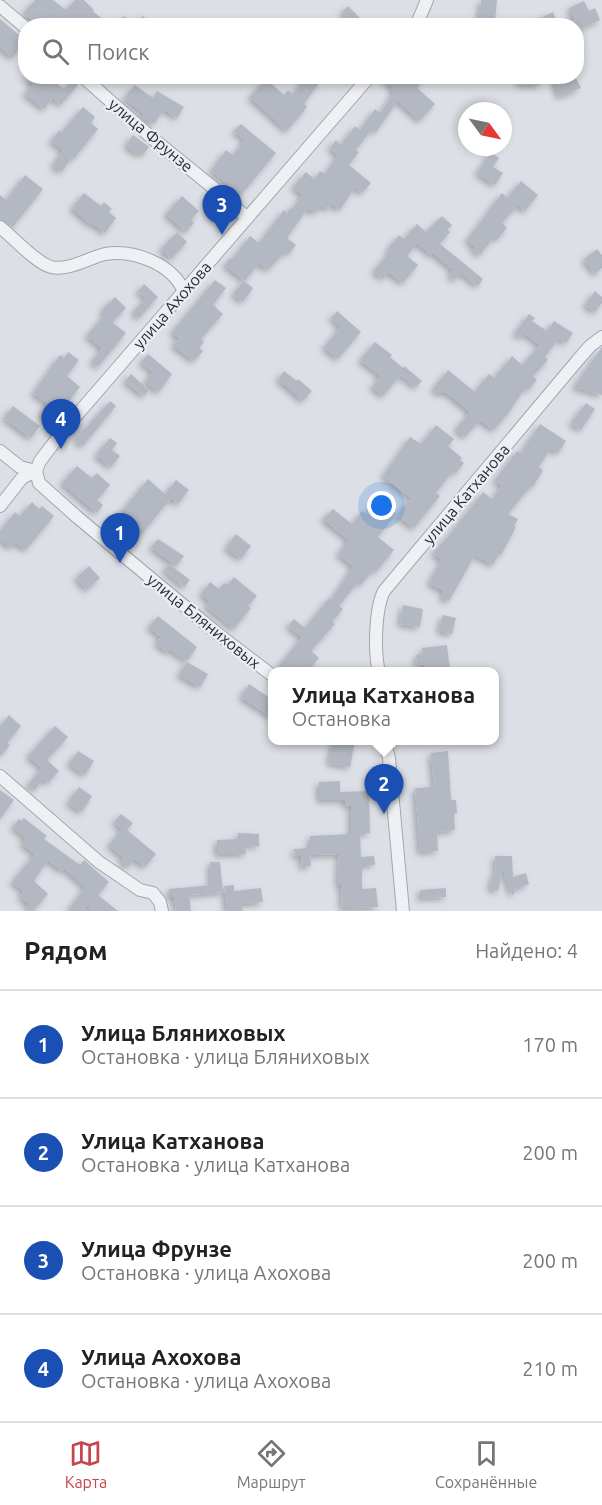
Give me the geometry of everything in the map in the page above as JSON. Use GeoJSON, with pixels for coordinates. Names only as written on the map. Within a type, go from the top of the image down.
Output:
{"type":"FeatureCollection","features":[{"type":"Feature","properties":{"kind":"street"},"geometry":{"type":"LineString","coordinates":[[419,18],[427,0]]}},
{"type":"Feature","properties":{"kind":"street"},"geometry":{"type":"LineString","coordinates":[[0,6],[18,21]]}},
{"type":"Feature","properties":{"kind":"street","name":"улица Фрунзе"},"geometry":{"type":"LineString","coordinates":[[91,84],[247,218]]}},
{"type":"Feature","properties":{"kind":"street","name":"улица Ахохова"},"geometry":{"type":"LineString","coordinates":[[0,506],[22,478],[36,471],[40,461],[63,431],[363,84]]}},
{"type":"Feature","properties":{"kind":"street"},"geometry":{"type":"LineString","coordinates":[[0,227],[47,265],[67,267],[105,255],[128,255],[171,272],[184,292]]}},
{"type":"Feature","properties":{"kind":"street","name":"улица Катханова"},"geometry":{"type":"LineString","coordinates":[[379,667],[377,613],[384,591],[577,361],[590,346],[602,337]]}},
{"type":"Feature","properties":{"kind":"street"},"geometry":{"type":"LineString","coordinates":[[0,451],[20,467],[36,471]]}},
{"type":"Feature","properties":{"kind":"street","name":"улица Бляниховых"},"geometry":{"type":"LineString","coordinates":[[36,471],[39,483],[77,517],[218,634],[268,672]]}},
{"type":"Feature","properties":{"kind":"street"},"geometry":{"type":"LineString","coordinates":[[385,745],[389,758],[403,911]]}},
{"type":"Feature","properties":{"kind":"street"},"geometry":{"type":"LineString","coordinates":[[0,776],[99,862],[140,890],[153,892],[160,902],[162,911]]}},
{"type":"Feature","properties":{"kind":"building"},"geometry":{"type":"Polygon","coordinates":[[[35,0],[53,0],[66,10],[75,0],[84,0],[101,18],[30,18],[24,13],[35,0]]]}},
{"type":"Feature","properties":{"kind":"building"},"geometry":{"type":"Polygon","coordinates":[[[481,0],[497,0],[495,18],[479,18],[481,0]]]}},
{"type":"Feature","properties":{"kind":"building"},"geometry":{"type":"Polygon","coordinates":[[[584,1],[589,11],[595,8],[600,20],[584,27],[584,18],[574,18],[569,8],[584,1]]]}},
{"type":"Feature","properties":{"kind":"building"},"geometry":{"type":"Polygon","coordinates":[[[348,6],[359,18],[348,18],[342,12],[348,6]]]}},
{"type":"Feature","properties":{"kind":"building"},"geometry":{"type":"Polygon","coordinates":[[[553,12],[556,18],[541,18],[553,12]]]}},
{"type":"Feature","properties":{"kind":"building"},"geometry":{"type":"Polygon","coordinates":[[[0,19],[18,34],[18,51],[12,58],[0,47],[0,19]]]}},
{"type":"Feature","properties":{"kind":"building"},"geometry":{"type":"Polygon","coordinates":[[[33,84],[58,84],[64,89],[68,84],[78,85],[61,105],[53,98],[44,109],[25,94],[33,84]]]}},
{"type":"Feature","properties":{"kind":"building"},"geometry":{"type":"Polygon","coordinates":[[[262,84],[272,84],[284,95],[288,90],[293,95],[301,84],[318,84],[304,104],[307,107],[287,131],[250,97],[262,84]]]}},
{"type":"Feature","properties":{"kind":"building"},"geometry":{"type":"Polygon","coordinates":[[[389,84],[420,84],[417,88],[435,104],[420,121],[398,101],[376,132],[372,129],[356,150],[359,152],[349,165],[371,183],[362,193],[355,187],[340,210],[332,204],[327,210],[321,205],[315,213],[308,208],[287,238],[296,245],[289,254],[286,251],[268,270],[259,263],[245,281],[225,265],[230,258],[232,260],[250,236],[259,243],[284,210],[287,213],[290,208],[292,209],[303,195],[293,187],[306,172],[314,179],[320,171],[325,174],[338,155],[330,148],[336,140],[341,145],[355,126],[360,130],[375,109],[380,113],[394,92],[391,90],[393,87],[389,84]]]}},
{"type":"Feature","properties":{"kind":"building"},"geometry":{"type":"Polygon","coordinates":[[[555,84],[579,84],[581,88],[559,97],[555,84]]]}},
{"type":"Feature","properties":{"kind":"building"},"geometry":{"type":"Polygon","coordinates":[[[135,85],[153,98],[157,91],[184,107],[177,118],[164,109],[154,124],[143,117],[144,114],[124,98],[135,85]]]}},
{"type":"Feature","properties":{"kind":"building"},"geometry":{"type":"Polygon","coordinates":[[[83,107],[95,117],[91,123],[98,129],[74,159],[72,157],[62,172],[53,165],[63,150],[51,141],[83,107]]]}},
{"type":"Feature","properties":{"kind":"building"},"geometry":{"type":"Polygon","coordinates":[[[241,124],[276,153],[241,195],[211,171],[226,150],[233,155],[245,140],[234,131],[241,124]]]}},
{"type":"Feature","properties":{"kind":"building"},"geometry":{"type":"Polygon","coordinates":[[[133,135],[149,147],[143,155],[139,152],[137,154],[126,145],[133,135]]]}},
{"type":"Feature","properties":{"kind":"building"},"geometry":{"type":"Polygon","coordinates":[[[488,156],[499,158],[493,167],[503,173],[495,185],[477,173],[488,156]]]}},
{"type":"Feature","properties":{"kind":"building"},"geometry":{"type":"Polygon","coordinates":[[[25,175],[43,189],[13,227],[0,219],[0,195],[6,200],[25,175]]]}},
{"type":"Feature","properties":{"kind":"building"},"geometry":{"type":"Polygon","coordinates":[[[521,181],[538,195],[525,211],[518,205],[502,223],[507,228],[497,240],[494,237],[480,255],[473,250],[475,247],[467,240],[502,193],[507,198],[521,181]]]}},
{"type":"Feature","properties":{"kind":"building"},"geometry":{"type":"Polygon","coordinates":[[[84,193],[101,206],[104,202],[112,209],[109,212],[116,218],[105,233],[92,223],[91,225],[72,208],[84,193]]]}},
{"type":"Feature","properties":{"kind":"building"},"geometry":{"type":"Polygon","coordinates":[[[182,196],[199,211],[191,220],[194,223],[186,232],[166,214],[182,196]]]}},
{"type":"Feature","properties":{"kind":"building"},"geometry":{"type":"Polygon","coordinates":[[[442,216],[452,225],[447,230],[450,232],[440,244],[483,279],[478,286],[461,273],[455,280],[449,275],[453,270],[417,243],[407,256],[418,265],[403,283],[388,272],[383,279],[374,271],[399,235],[404,239],[417,224],[426,232],[442,216]]]}},
{"type":"Feature","properties":{"kind":"building"},"geometry":{"type":"Polygon","coordinates":[[[177,232],[187,242],[171,259],[161,249],[177,232]]]}},
{"type":"Feature","properties":{"kind":"building"},"geometry":{"type":"Polygon","coordinates":[[[597,249],[602,255],[602,268],[595,274],[584,259],[597,249]]]}},
{"type":"Feature","properties":{"kind":"building"},"geometry":{"type":"Polygon","coordinates":[[[215,280],[226,288],[213,305],[223,314],[201,339],[204,342],[199,348],[203,351],[194,361],[173,345],[179,338],[172,332],[215,280]]]}},
{"type":"Feature","properties":{"kind":"building"},"geometry":{"type":"Polygon","coordinates":[[[244,281],[253,288],[243,302],[233,294],[244,281]]]}},
{"type":"Feature","properties":{"kind":"building"},"geometry":{"type":"Polygon","coordinates":[[[144,284],[158,297],[139,318],[133,312],[146,298],[138,291],[144,284]]]}},
{"type":"Feature","properties":{"kind":"building"},"geometry":{"type":"Polygon","coordinates":[[[595,291],[602,297],[602,303],[595,312],[585,305],[595,291]]]}},
{"type":"Feature","properties":{"kind":"building"},"geometry":{"type":"Polygon","coordinates":[[[115,297],[126,308],[112,322],[126,333],[98,367],[92,362],[102,348],[87,336],[105,314],[102,310],[115,297]]]}},
{"type":"Feature","properties":{"kind":"building"},"geometry":{"type":"Polygon","coordinates":[[[337,311],[361,332],[338,359],[324,347],[341,327],[331,318],[337,311]]]}},
{"type":"Feature","properties":{"kind":"building"},"geometry":{"type":"Polygon","coordinates":[[[529,314],[535,318],[532,321],[547,331],[554,321],[573,333],[566,343],[559,338],[545,357],[548,360],[533,376],[537,380],[528,390],[525,388],[494,430],[480,420],[465,437],[456,429],[470,412],[447,393],[438,393],[433,389],[448,370],[475,392],[489,374],[494,378],[512,356],[522,365],[540,345],[524,333],[521,338],[515,333],[529,314]]]}},
{"type":"Feature","properties":{"kind":"building"},"geometry":{"type":"Polygon","coordinates":[[[375,342],[392,355],[390,357],[403,368],[404,366],[422,381],[416,387],[401,375],[383,396],[372,387],[381,376],[360,360],[375,342]]]}},
{"type":"Feature","properties":{"kind":"building"},"geometry":{"type":"Polygon","coordinates":[[[601,348],[602,395],[574,387],[601,348]]]}},
{"type":"Feature","properties":{"kind":"building"},"geometry":{"type":"Polygon","coordinates":[[[68,352],[79,360],[67,376],[80,387],[52,423],[40,414],[48,404],[33,393],[60,355],[64,358],[68,352]]]}},
{"type":"Feature","properties":{"kind":"building"},"geometry":{"type":"Polygon","coordinates":[[[148,354],[172,374],[159,392],[145,382],[153,372],[141,362],[148,354]]]}},
{"type":"Feature","properties":{"kind":"building"},"geometry":{"type":"Polygon","coordinates":[[[284,371],[312,391],[303,401],[278,379],[284,371]]]}},
{"type":"Feature","properties":{"kind":"building"},"geometry":{"type":"Polygon","coordinates":[[[131,374],[149,390],[144,396],[125,381],[131,374]]]}},
{"type":"Feature","properties":{"kind":"building"},"geometry":{"type":"Polygon","coordinates":[[[110,401],[116,406],[83,446],[75,440],[110,401]]]}},
{"type":"Feature","properties":{"kind":"building"},"geometry":{"type":"Polygon","coordinates":[[[586,403],[595,409],[581,430],[571,423],[586,403]]]}},
{"type":"Feature","properties":{"kind":"building"},"geometry":{"type":"Polygon","coordinates":[[[13,406],[40,426],[31,438],[4,418],[13,406]]]}},
{"type":"Feature","properties":{"kind":"building"},"geometry":{"type":"Polygon","coordinates":[[[540,424],[566,441],[558,453],[551,448],[539,467],[543,470],[533,487],[531,486],[508,514],[518,519],[501,555],[499,554],[493,565],[475,555],[449,601],[441,597],[444,591],[429,583],[442,560],[433,553],[483,492],[492,499],[502,486],[495,480],[517,451],[521,453],[540,424]]]}},
{"type":"Feature","properties":{"kind":"building"},"geometry":{"type":"Polygon","coordinates":[[[436,425],[454,439],[448,446],[462,458],[460,460],[464,463],[456,473],[453,471],[436,493],[440,496],[414,528],[397,515],[411,498],[383,476],[410,437],[421,444],[436,425]]]}},
{"type":"Feature","properties":{"kind":"building"},"geometry":{"type":"Polygon","coordinates":[[[110,438],[117,443],[112,450],[120,456],[111,467],[96,455],[110,438]]]}},
{"type":"Feature","properties":{"kind":"building"},"geometry":{"type":"Polygon","coordinates":[[[77,466],[92,478],[97,473],[110,485],[97,500],[103,505],[97,513],[62,483],[77,466]]]}},
{"type":"Feature","properties":{"kind":"building"},"geometry":{"type":"Polygon","coordinates":[[[148,479],[165,494],[176,480],[189,490],[178,504],[171,498],[142,534],[127,522],[119,532],[111,525],[148,479]]]}},
{"type":"Feature","properties":{"kind":"building"},"geometry":{"type":"Polygon","coordinates":[[[378,499],[397,513],[378,537],[394,550],[376,572],[373,570],[361,585],[358,582],[339,606],[343,609],[332,622],[335,624],[311,651],[319,658],[311,667],[280,667],[302,637],[288,626],[294,619],[305,628],[329,598],[331,600],[353,566],[338,554],[349,540],[323,519],[333,509],[352,524],[362,511],[366,514],[378,499]]]}},
{"type":"Feature","properties":{"kind":"building"},"geometry":{"type":"Polygon","coordinates":[[[32,502],[39,509],[42,506],[54,516],[26,550],[15,542],[11,548],[0,539],[0,531],[15,512],[20,516],[32,502]]]}},
{"type":"Feature","properties":{"kind":"building"},"geometry":{"type":"Polygon","coordinates":[[[236,534],[251,546],[241,559],[226,548],[236,534]]]}},
{"type":"Feature","properties":{"kind":"building"},"geometry":{"type":"Polygon","coordinates":[[[158,539],[184,556],[176,566],[151,547],[158,539]]]}},
{"type":"Feature","properties":{"kind":"building"},"geometry":{"type":"Polygon","coordinates":[[[169,564],[190,580],[184,587],[164,570],[169,564]]]}},
{"type":"Feature","properties":{"kind":"building"},"geometry":{"type":"Polygon","coordinates":[[[89,566],[100,578],[87,590],[76,578],[89,566]]]}},
{"type":"Feature","properties":{"kind":"building"},"geometry":{"type":"Polygon","coordinates":[[[234,577],[257,596],[248,606],[251,608],[234,629],[206,606],[210,601],[201,594],[210,582],[219,589],[224,583],[227,585],[234,577]]]}},
{"type":"Feature","properties":{"kind":"building"},"geometry":{"type":"Polygon","coordinates":[[[403,605],[423,609],[420,627],[400,624],[403,605]]]}},
{"type":"Feature","properties":{"kind":"building"},"geometry":{"type":"Polygon","coordinates":[[[443,615],[456,618],[452,634],[439,631],[443,615]]]}},
{"type":"Feature","properties":{"kind":"building"},"geometry":{"type":"Polygon","coordinates":[[[158,616],[197,647],[187,661],[169,649],[167,652],[156,643],[161,637],[149,627],[158,616]]]}},
{"type":"Feature","properties":{"kind":"building"},"geometry":{"type":"Polygon","coordinates":[[[447,645],[450,667],[417,665],[416,655],[423,654],[422,648],[447,645]]]}},
{"type":"Feature","properties":{"kind":"building"},"geometry":{"type":"Polygon","coordinates":[[[187,662],[208,674],[200,687],[179,675],[187,662]]]}},
{"type":"Feature","properties":{"kind":"building"},"geometry":{"type":"Polygon","coordinates":[[[249,684],[268,697],[268,715],[241,697],[249,684]]]}},
{"type":"Feature","properties":{"kind":"building"},"geometry":{"type":"Polygon","coordinates":[[[9,715],[21,726],[7,743],[10,745],[0,757],[0,726],[9,715]]]}},
{"type":"Feature","properties":{"kind":"building"},"geometry":{"type":"Polygon","coordinates":[[[55,726],[68,737],[47,760],[59,771],[48,783],[43,779],[35,790],[28,785],[42,768],[28,756],[55,726]]]}},
{"type":"Feature","properties":{"kind":"building"},"geometry":{"type":"Polygon","coordinates":[[[332,745],[354,745],[350,767],[329,763],[332,745]]]}},
{"type":"Feature","properties":{"kind":"building"},"geometry":{"type":"Polygon","coordinates":[[[78,751],[94,761],[85,775],[69,764],[78,751]]]}},
{"type":"Feature","properties":{"kind":"building"},"geometry":{"type":"Polygon","coordinates":[[[448,751],[451,800],[456,800],[455,830],[437,832],[438,851],[420,852],[415,788],[434,787],[431,753],[448,751]]]}},
{"type":"Feature","properties":{"kind":"building"},"geometry":{"type":"Polygon","coordinates":[[[340,781],[340,792],[369,791],[370,833],[360,833],[361,857],[374,856],[375,865],[362,865],[362,889],[376,888],[378,907],[342,908],[341,885],[338,885],[339,854],[310,855],[311,866],[302,867],[301,856],[295,856],[294,849],[310,848],[310,836],[351,834],[351,805],[345,806],[345,800],[319,800],[319,782],[340,781]]]}},
{"type":"Feature","properties":{"kind":"building"},"geometry":{"type":"Polygon","coordinates":[[[79,787],[92,796],[82,812],[68,803],[79,787]]]}},
{"type":"Feature","properties":{"kind":"building"},"geometry":{"type":"Polygon","coordinates":[[[0,790],[14,800],[0,819],[0,790]]]}},
{"type":"Feature","properties":{"kind":"building"},"geometry":{"type":"Polygon","coordinates":[[[121,814],[133,823],[127,830],[156,854],[145,867],[135,859],[128,867],[121,861],[124,858],[109,845],[122,829],[114,822],[121,814]]]}},
{"type":"Feature","properties":{"kind":"building"},"geometry":{"type":"Polygon","coordinates":[[[24,818],[47,836],[44,839],[80,865],[84,860],[109,882],[98,895],[118,911],[93,911],[87,906],[83,911],[68,911],[85,887],[64,868],[62,871],[48,860],[34,881],[48,894],[33,911],[26,907],[29,904],[20,896],[24,891],[12,882],[35,854],[22,844],[26,838],[13,827],[19,819],[21,821],[24,818]]]}},
{"type":"Feature","properties":{"kind":"building"},"geometry":{"type":"Polygon","coordinates":[[[238,833],[259,834],[259,846],[245,845],[246,854],[217,854],[217,840],[238,839],[238,833]]]}},
{"type":"Feature","properties":{"kind":"building"},"geometry":{"type":"Polygon","coordinates":[[[495,856],[512,856],[513,877],[526,873],[529,884],[514,889],[512,895],[503,869],[498,891],[490,889],[493,874],[496,874],[495,856]]]}},
{"type":"Feature","properties":{"kind":"building"},"geometry":{"type":"Polygon","coordinates":[[[210,862],[220,862],[223,892],[189,895],[191,911],[176,911],[174,897],[169,897],[169,889],[211,885],[210,862]]]}},
{"type":"Feature","properties":{"kind":"building"},"geometry":{"type":"Polygon","coordinates":[[[234,885],[234,891],[261,888],[263,902],[242,904],[242,911],[227,911],[224,886],[234,885]]]}},
{"type":"Feature","properties":{"kind":"building"},"geometry":{"type":"Polygon","coordinates":[[[446,888],[446,897],[420,898],[420,890],[446,888]]]}},
{"type":"Feature","properties":{"kind":"place","name":"Улица Фрунзе"},"geometry":{"type":"Point","coordinates":[222,235]}},
{"type":"Feature","properties":{"kind":"place","name":"Улица Ахохова"},"geometry":{"type":"Point","coordinates":[61,449]}},
{"type":"Feature","properties":{"kind":"place","name":"Улица Бляниховых"},"geometry":{"type":"Point","coordinates":[120,563]}},
{"type":"Feature","properties":{"kind":"place","name":"Улица Катханова"},"geometry":{"type":"Point","coordinates":[384,814]}}]}
